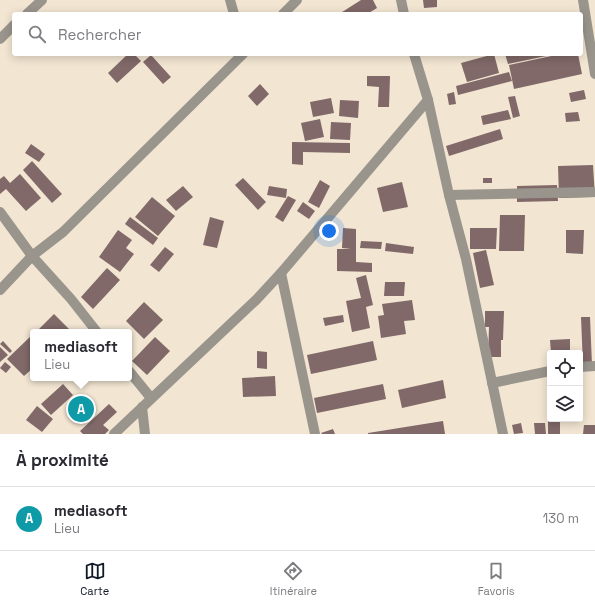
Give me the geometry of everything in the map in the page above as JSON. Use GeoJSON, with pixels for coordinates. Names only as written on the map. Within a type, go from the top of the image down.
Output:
{"type":"FeatureCollection","features":[{"type":"Feature","properties":{"kind":"street"},"geometry":{"type":"LineString","coordinates":[[29,12],[42,0]]}},
{"type":"Feature","properties":{"kind":"street"},"geometry":{"type":"LineString","coordinates":[[230,0],[233,12]]}},
{"type":"Feature","properties":{"kind":"street"},"geometry":{"type":"LineString","coordinates":[[284,12],[297,0]]}},
{"type":"Feature","properties":{"kind":"street"},"geometry":{"type":"LineString","coordinates":[[401,0],[404,12]]}},
{"type":"Feature","properties":{"kind":"street"},"geometry":{"type":"LineString","coordinates":[[583,0],[595,74]]}},
{"type":"Feature","properties":{"kind":"street"},"geometry":{"type":"LineString","coordinates":[[0,39],[12,27]]}},
{"type":"Feature","properties":{"kind":"street"},"geometry":{"type":"LineString","coordinates":[[0,290],[32,256],[63,232],[240,56]]}},
{"type":"Feature","properties":{"kind":"street"},"geometry":{"type":"LineString","coordinates":[[415,56],[428,100],[449,195],[466,259],[503,434]]}},
{"type":"Feature","properties":{"kind":"street"},"geometry":{"type":"LineString","coordinates":[[114,434],[256,300],[281,273],[428,100]]}},
{"type":"Feature","properties":{"kind":"street"},"geometry":{"type":"LineString","coordinates":[[449,195],[595,192]]}},
{"type":"Feature","properties":{"kind":"street"},"geometry":{"type":"LineString","coordinates":[[0,212],[32,256],[71,299],[95,329]]}},
{"type":"Feature","properties":{"kind":"street"},"geometry":{"type":"LineString","coordinates":[[281,273],[315,434]]}},
{"type":"Feature","properties":{"kind":"street"},"geometry":{"type":"LineString","coordinates":[[583,368],[595,366]]}},
{"type":"Feature","properties":{"kind":"street"},"geometry":{"type":"LineString","coordinates":[[492,383],[547,372]]}},
{"type":"Feature","properties":{"kind":"street"},"geometry":{"type":"LineString","coordinates":[[132,375],[151,398]]}},
{"type":"Feature","properties":{"kind":"street"},"geometry":{"type":"LineString","coordinates":[[142,407],[145,434]]}},
{"type":"Feature","properties":{"kind":"building"},"geometry":{"type":"Polygon","coordinates":[[[361,0],[373,0],[377,8],[370,12],[342,12],[361,0]]]}},
{"type":"Feature","properties":{"kind":"building"},"geometry":{"type":"Polygon","coordinates":[[[423,0],[437,0],[437,7],[424,8],[423,0]]]}},
{"type":"Feature","properties":{"kind":"building"},"geometry":{"type":"Polygon","coordinates":[[[126,56],[136,56],[141,61],[117,83],[108,73],[126,56]]]}},
{"type":"Feature","properties":{"kind":"building"},"geometry":{"type":"Polygon","coordinates":[[[152,56],[171,77],[163,84],[143,62],[152,56]]]}},
{"type":"Feature","properties":{"kind":"building"},"geometry":{"type":"Polygon","coordinates":[[[487,56],[495,56],[499,73],[467,82],[461,63],[487,56]]]}},
{"type":"Feature","properties":{"kind":"building"},"geometry":{"type":"Polygon","coordinates":[[[506,56],[546,56],[508,64],[506,56]]]}},
{"type":"Feature","properties":{"kind":"building"},"geometry":{"type":"Polygon","coordinates":[[[552,56],[578,56],[582,74],[514,89],[509,65],[552,56]]]}},
{"type":"Feature","properties":{"kind":"building"},"geometry":{"type":"Polygon","coordinates":[[[509,72],[512,81],[458,95],[456,86],[509,72]]]}},
{"type":"Feature","properties":{"kind":"building"},"geometry":{"type":"Polygon","coordinates":[[[367,76],[390,76],[389,107],[378,107],[379,87],[367,86],[367,76]]]}},
{"type":"Feature","properties":{"kind":"building"},"geometry":{"type":"Polygon","coordinates":[[[260,84],[269,94],[257,106],[248,96],[260,84]]]}},
{"type":"Feature","properties":{"kind":"building"},"geometry":{"type":"Polygon","coordinates":[[[584,90],[586,99],[571,102],[569,93],[584,90]]]}},
{"type":"Feature","properties":{"kind":"building"},"geometry":{"type":"Polygon","coordinates":[[[454,92],[456,104],[449,105],[447,94],[454,92]]]}},
{"type":"Feature","properties":{"kind":"building"},"geometry":{"type":"Polygon","coordinates":[[[515,96],[520,116],[513,118],[508,97],[515,96]]]}},
{"type":"Feature","properties":{"kind":"building"},"geometry":{"type":"Polygon","coordinates":[[[331,98],[334,113],[313,117],[310,102],[331,98]]]}},
{"type":"Feature","properties":{"kind":"building"},"geometry":{"type":"Polygon","coordinates":[[[340,100],[359,101],[358,118],[339,116],[340,100]]]}},
{"type":"Feature","properties":{"kind":"building"},"geometry":{"type":"Polygon","coordinates":[[[508,110],[511,119],[483,125],[481,116],[508,110]]]}},
{"type":"Feature","properties":{"kind":"building"},"geometry":{"type":"Polygon","coordinates":[[[578,112],[580,121],[566,122],[565,113],[578,112]]]}},
{"type":"Feature","properties":{"kind":"building"},"geometry":{"type":"Polygon","coordinates":[[[320,119],[324,137],[305,141],[301,123],[320,119]]]}},
{"type":"Feature","properties":{"kind":"building"},"geometry":{"type":"Polygon","coordinates":[[[331,122],[351,123],[350,140],[330,139],[331,122]]]}},
{"type":"Feature","properties":{"kind":"building"},"geometry":{"type":"Polygon","coordinates":[[[500,129],[503,139],[449,156],[446,146],[500,129]]]}},
{"type":"Feature","properties":{"kind":"building"},"geometry":{"type":"Polygon","coordinates":[[[292,142],[350,143],[350,153],[303,152],[303,165],[292,164],[292,142]]]}},
{"type":"Feature","properties":{"kind":"building"},"geometry":{"type":"Polygon","coordinates":[[[31,144],[45,154],[39,162],[25,153],[31,144]]]}},
{"type":"Feature","properties":{"kind":"building"},"geometry":{"type":"Polygon","coordinates":[[[32,161],[62,194],[52,203],[23,170],[32,161]]]}},
{"type":"Feature","properties":{"kind":"building"},"geometry":{"type":"Polygon","coordinates":[[[593,165],[595,197],[559,198],[558,166],[593,165]]]}},
{"type":"Feature","properties":{"kind":"building"},"geometry":{"type":"Polygon","coordinates":[[[20,174],[41,198],[26,211],[6,189],[0,194],[0,179],[4,176],[10,183],[20,174]]]}},
{"type":"Feature","properties":{"kind":"building"},"geometry":{"type":"Polygon","coordinates":[[[243,178],[266,202],[258,210],[235,185],[243,178]]]}},
{"type":"Feature","properties":{"kind":"building"},"geometry":{"type":"Polygon","coordinates":[[[483,178],[492,178],[492,183],[483,183],[483,178]]]}},
{"type":"Feature","properties":{"kind":"building"},"geometry":{"type":"Polygon","coordinates":[[[320,180],[330,186],[319,208],[308,202],[320,180]]]}},
{"type":"Feature","properties":{"kind":"building"},"geometry":{"type":"Polygon","coordinates":[[[402,182],[408,207],[383,212],[377,188],[402,182]]]}},
{"type":"Feature","properties":{"kind":"building"},"geometry":{"type":"Polygon","coordinates":[[[557,185],[558,201],[517,202],[517,186],[557,185]]]}},
{"type":"Feature","properties":{"kind":"building"},"geometry":{"type":"Polygon","coordinates":[[[183,186],[193,197],[176,211],[166,200],[183,186]]]}},
{"type":"Feature","properties":{"kind":"building"},"geometry":{"type":"Polygon","coordinates":[[[269,186],[287,189],[286,198],[267,195],[269,186]]]}},
{"type":"Feature","properties":{"kind":"building"},"geometry":{"type":"Polygon","coordinates":[[[288,196],[296,200],[283,222],[275,217],[288,196]]]}},
{"type":"Feature","properties":{"kind":"building"},"geometry":{"type":"Polygon","coordinates":[[[152,197],[175,216],[158,236],[135,217],[152,197]]]}},
{"type":"Feature","properties":{"kind":"building"},"geometry":{"type":"Polygon","coordinates":[[[303,202],[315,211],[309,219],[297,211],[303,202]]]}},
{"type":"Feature","properties":{"kind":"building"},"geometry":{"type":"Polygon","coordinates":[[[500,215],[525,215],[524,251],[499,251],[500,215]]]}},
{"type":"Feature","properties":{"kind":"building"},"geometry":{"type":"Polygon","coordinates":[[[130,217],[158,238],[153,245],[125,224],[130,217]]]}},
{"type":"Feature","properties":{"kind":"building"},"geometry":{"type":"Polygon","coordinates":[[[210,217],[224,221],[217,248],[203,245],[210,217]]]}},
{"type":"Feature","properties":{"kind":"building"},"geometry":{"type":"Polygon","coordinates":[[[343,228],[356,229],[356,262],[372,263],[372,272],[337,271],[337,249],[351,249],[342,248],[343,228]]]}},
{"type":"Feature","properties":{"kind":"building"},"geometry":{"type":"Polygon","coordinates":[[[470,228],[497,228],[496,249],[470,249],[470,228]]]}},
{"type":"Feature","properties":{"kind":"building"},"geometry":{"type":"Polygon","coordinates":[[[118,230],[132,240],[126,248],[134,254],[120,272],[99,257],[118,230]]]}},
{"type":"Feature","properties":{"kind":"building"},"geometry":{"type":"Polygon","coordinates":[[[566,230],[584,230],[583,254],[566,253],[566,230]]]}},
{"type":"Feature","properties":{"kind":"building"},"geometry":{"type":"Polygon","coordinates":[[[361,241],[382,242],[381,249],[360,248],[361,241]]]}},
{"type":"Feature","properties":{"kind":"building"},"geometry":{"type":"Polygon","coordinates":[[[386,243],[414,247],[413,254],[385,251],[386,243]]]}},
{"type":"Feature","properties":{"kind":"building"},"geometry":{"type":"Polygon","coordinates":[[[165,247],[174,254],[159,272],[150,265],[165,247]]]}},
{"type":"Feature","properties":{"kind":"building"},"geometry":{"type":"Polygon","coordinates":[[[486,250],[494,285],[480,288],[473,253],[486,250]]]}},
{"type":"Feature","properties":{"kind":"building"},"geometry":{"type":"Polygon","coordinates":[[[107,268],[120,280],[93,309],[81,297],[107,268]]]}},
{"type":"Feature","properties":{"kind":"building"},"geometry":{"type":"Polygon","coordinates":[[[366,275],[373,305],[366,307],[370,328],[352,332],[346,301],[361,298],[356,278],[366,275]]]}},
{"type":"Feature","properties":{"kind":"building"},"geometry":{"type":"Polygon","coordinates":[[[385,282],[405,282],[404,296],[384,296],[385,282]]]}},
{"type":"Feature","properties":{"kind":"building"},"geometry":{"type":"Polygon","coordinates":[[[412,300],[415,320],[404,321],[406,334],[381,338],[378,316],[384,315],[382,304],[412,300]]]}},
{"type":"Feature","properties":{"kind":"building"},"geometry":{"type":"Polygon","coordinates":[[[144,302],[163,320],[144,339],[126,321],[144,302]]]}},
{"type":"Feature","properties":{"kind":"building"},"geometry":{"type":"Polygon","coordinates":[[[485,311],[504,311],[501,357],[488,357],[489,327],[485,327],[485,311]]]}},
{"type":"Feature","properties":{"kind":"building"},"geometry":{"type":"Polygon","coordinates":[[[54,314],[69,329],[39,329],[54,314]]]}},
{"type":"Feature","properties":{"kind":"building"},"geometry":{"type":"Polygon","coordinates":[[[343,315],[344,322],[325,326],[323,318],[343,315]]]}},
{"type":"Feature","properties":{"kind":"building"},"geometry":{"type":"Polygon","coordinates":[[[581,317],[590,317],[592,365],[583,366],[581,317]]]}},
{"type":"Feature","properties":{"kind":"building"},"geometry":{"type":"Polygon","coordinates":[[[30,337],[30,371],[24,376],[7,359],[30,337]]]}},
{"type":"Feature","properties":{"kind":"building"},"geometry":{"type":"Polygon","coordinates":[[[155,337],[170,351],[147,375],[132,361],[155,337]]]}},
{"type":"Feature","properties":{"kind":"building"},"geometry":{"type":"Polygon","coordinates":[[[570,339],[570,350],[551,350],[550,340],[570,339]]]}},
{"type":"Feature","properties":{"kind":"building"},"geometry":{"type":"Polygon","coordinates":[[[3,341],[12,351],[10,353],[0,344],[3,341]]]}},
{"type":"Feature","properties":{"kind":"building"},"geometry":{"type":"Polygon","coordinates":[[[373,341],[377,360],[311,374],[307,355],[373,341]]]}},
{"type":"Feature","properties":{"kind":"building"},"geometry":{"type":"Polygon","coordinates":[[[0,347],[8,355],[0,362],[0,347]]]}},
{"type":"Feature","properties":{"kind":"building"},"geometry":{"type":"Polygon","coordinates":[[[257,351],[267,352],[267,369],[257,368],[257,351]]]}},
{"type":"Feature","properties":{"kind":"building"},"geometry":{"type":"Polygon","coordinates":[[[5,362],[11,367],[6,373],[0,368],[5,362]]]}},
{"type":"Feature","properties":{"kind":"building"},"geometry":{"type":"Polygon","coordinates":[[[275,376],[276,396],[243,397],[242,378],[275,376]]]}},
{"type":"Feature","properties":{"kind":"building"},"geometry":{"type":"Polygon","coordinates":[[[443,380],[446,398],[402,408],[398,390],[443,380]]]}},
{"type":"Feature","properties":{"kind":"building"},"geometry":{"type":"Polygon","coordinates":[[[63,384],[73,395],[51,415],[41,404],[63,384]]]}},
{"type":"Feature","properties":{"kind":"building"},"geometry":{"type":"Polygon","coordinates":[[[383,384],[386,399],[317,413],[314,398],[383,384]]]}},
{"type":"Feature","properties":{"kind":"building"},"geometry":{"type":"Polygon","coordinates":[[[109,404],[117,412],[103,425],[109,430],[105,434],[83,434],[80,431],[109,404]]]}},
{"type":"Feature","properties":{"kind":"building"},"geometry":{"type":"Polygon","coordinates":[[[37,406],[53,419],[42,432],[26,420],[37,406]]]}},
{"type":"Feature","properties":{"kind":"building"},"geometry":{"type":"Polygon","coordinates":[[[443,421],[445,434],[368,434],[368,433],[443,421]]]}},
{"type":"Feature","properties":{"kind":"building"},"geometry":{"type":"Polygon","coordinates":[[[548,422],[560,422],[560,434],[548,434],[548,422]]]}},
{"type":"Feature","properties":{"kind":"building"},"geometry":{"type":"Polygon","coordinates":[[[521,423],[523,433],[514,434],[512,425],[521,423]]]}},
{"type":"Feature","properties":{"kind":"building"},"geometry":{"type":"Polygon","coordinates":[[[534,423],[545,423],[546,434],[535,434],[534,423]]]}},
{"type":"Feature","properties":{"kind":"building"},"geometry":{"type":"Polygon","coordinates":[[[584,425],[595,425],[595,434],[583,434],[584,425]]]}},
{"type":"Feature","properties":{"kind":"building"},"geometry":{"type":"Polygon","coordinates":[[[333,429],[335,434],[321,433],[333,429]]]}},
{"type":"Feature","properties":{"kind":"place","name":"mediasoft"},"geometry":{"type":"Point","coordinates":[81,409]}}]}
